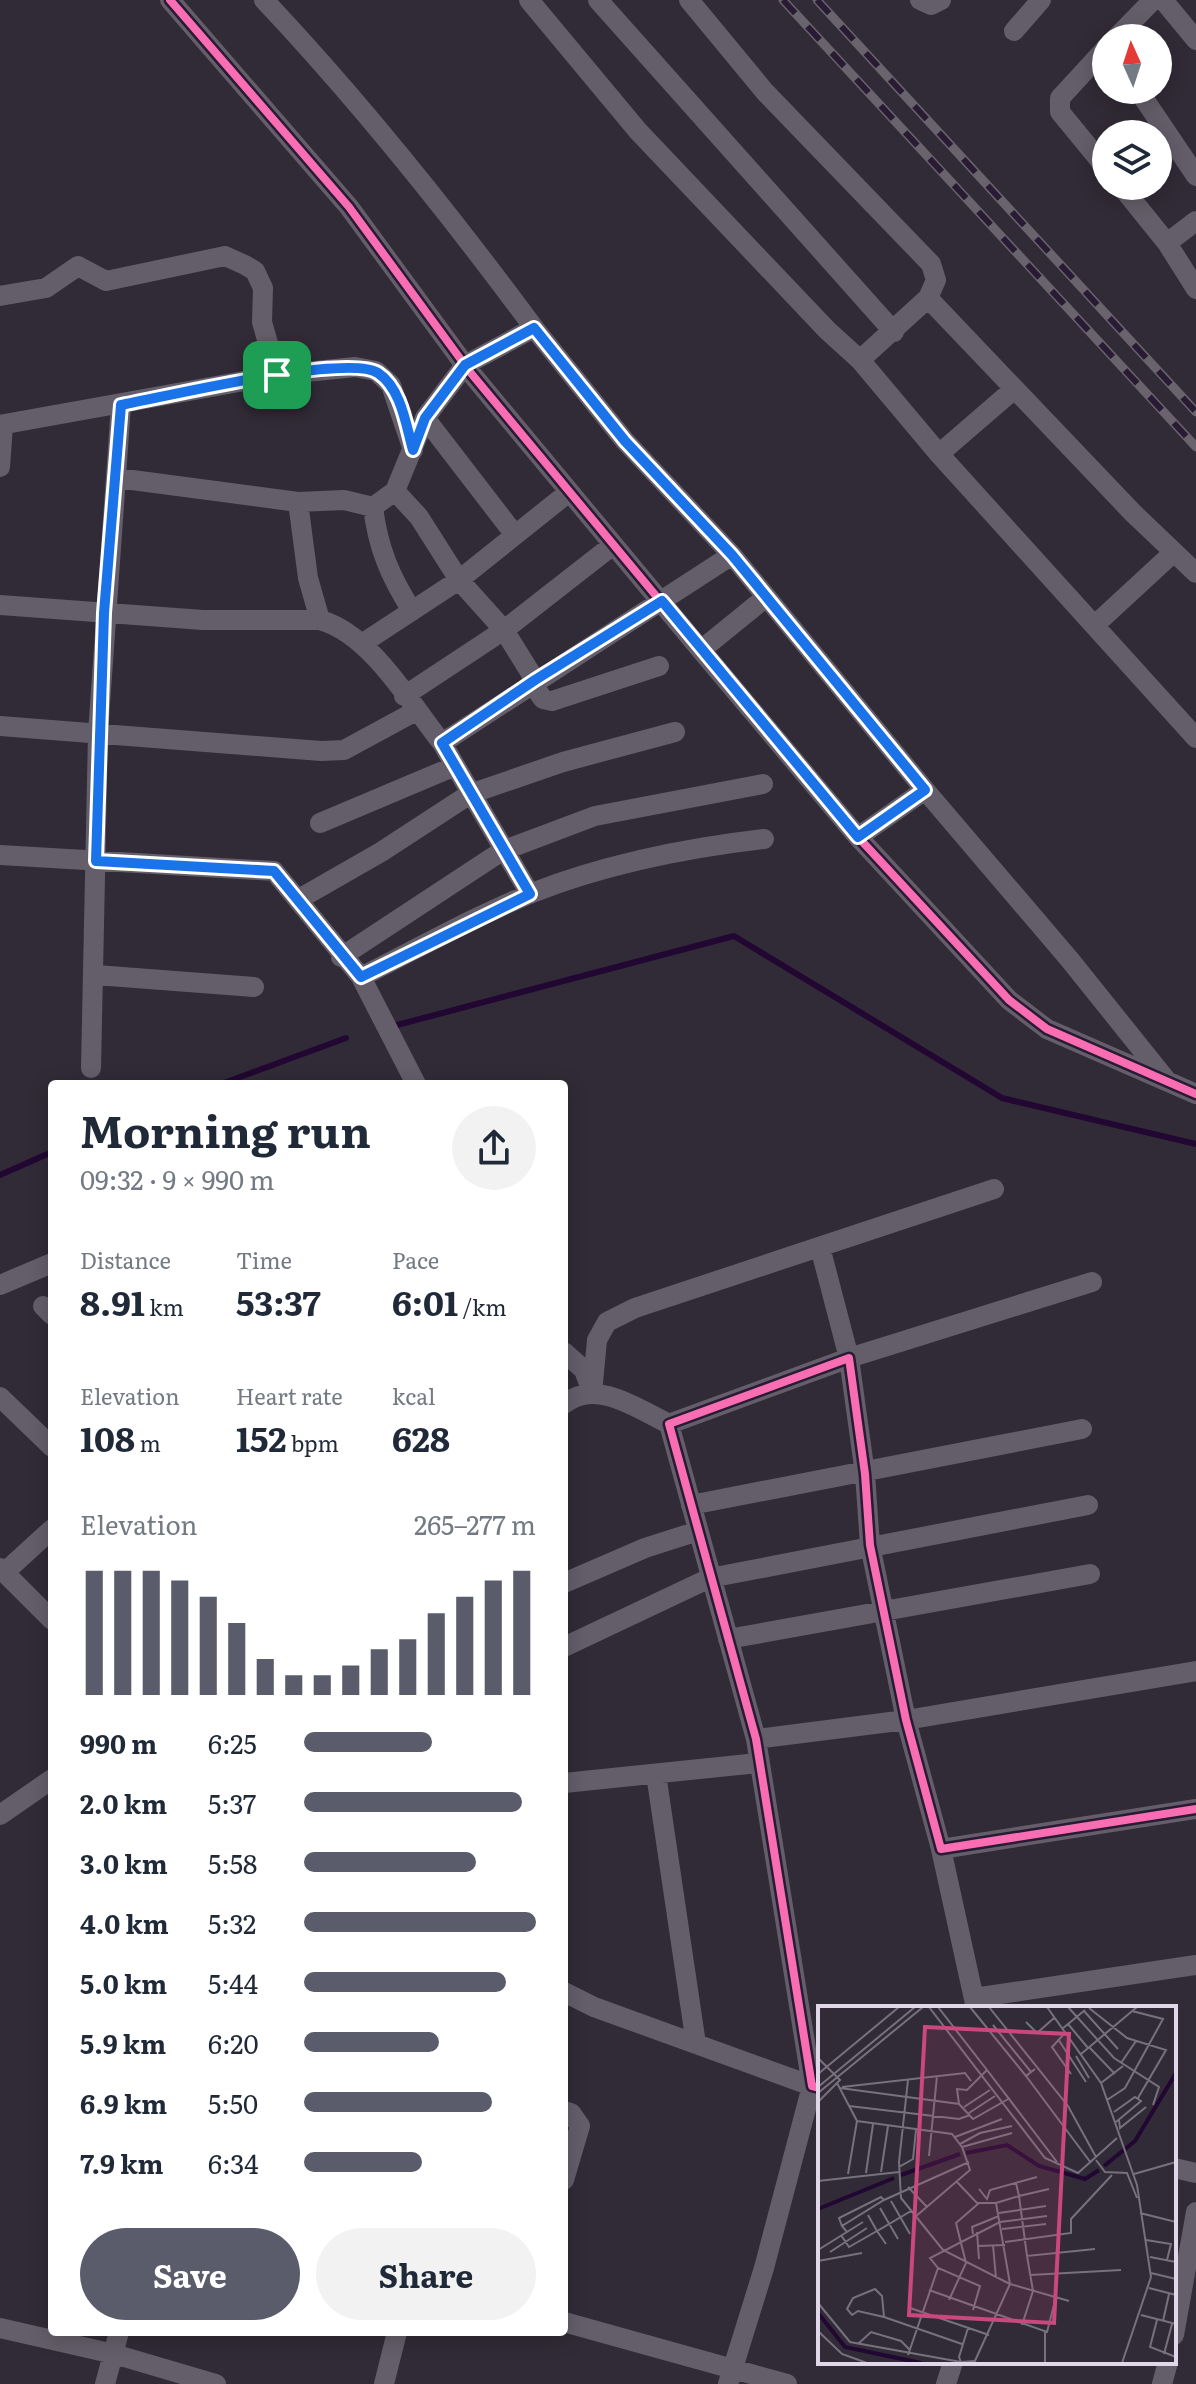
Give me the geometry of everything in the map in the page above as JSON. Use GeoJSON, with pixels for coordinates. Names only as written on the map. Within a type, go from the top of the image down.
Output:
{"type":"FeatureCollection","features":[{"type":"Feature","properties":{"kind":"street"},"geometry":{"type":"LineString","coordinates":[[170,0],[349,207],[465,365],[701,650],[858,837],[1009,1000],[1047,1029],[1196,1094]]}},
{"type":"Feature","properties":{"kind":"street"},"geometry":{"type":"LineString","coordinates":[[264,0],[343,84],[448,211],[534,328],[625,441],[732,555],[1070,960],[1169,1084]]}},
{"type":"Feature","properties":{"kind":"street"},"geometry":{"type":"LineString","coordinates":[[529,0],[638,131],[827,330],[860,360],[939,454],[1196,738]]}},
{"type":"Feature","properties":{"kind":"street"},"geometry":{"type":"LineString","coordinates":[[598,0],[894,332]]}},
{"type":"Feature","properties":{"kind":"street"},"geometry":{"type":"LineString","coordinates":[[689,0],[765,92],[931,264],[936,280],[928,298],[860,360]]}},
{"type":"Feature","properties":{"kind":"street"},"geometry":{"type":"LineString","coordinates":[[920,0],[931,5],[941,0]]}},
{"type":"Feature","properties":{"kind":"street"},"geometry":{"type":"LineString","coordinates":[[1014,31],[1041,0]]}},
{"type":"Feature","properties":{"kind":"street"},"geometry":{"type":"LineString","coordinates":[[1130,24],[1153,0]]}},
{"type":"Feature","properties":{"kind":"street"},"geometry":{"type":"LineString","coordinates":[[1163,0],[1196,40]]}},
{"type":"Feature","properties":{"kind":"street"},"geometry":{"type":"LineString","coordinates":[[1092,63],[1060,98],[1059,105],[1060,112],[1092,151]]}},
{"type":"Feature","properties":{"kind":"street"},"geometry":{"type":"LineString","coordinates":[[1147,104],[1196,176]]}},
{"type":"Feature","properties":{"kind":"street"},"geometry":{"type":"LineString","coordinates":[[1132,200],[1167,243],[1196,289]]}},
{"type":"Feature","properties":{"kind":"street"},"geometry":{"type":"LineString","coordinates":[[1167,243],[1196,221]]}},
{"type":"Feature","properties":{"kind":"street"},"geometry":{"type":"LineString","coordinates":[[0,296],[46,288],[78,266],[106,281],[225,256],[255,271],[263,288],[262,322],[277,375]]}},
{"type":"Feature","properties":{"kind":"street"},"geometry":{"type":"LineString","coordinates":[[928,298],[1013,390],[1196,573]]}},
{"type":"Feature","properties":{"kind":"street"},"geometry":{"type":"LineString","coordinates":[[117,478],[298,502],[344,500],[373,507],[395,491],[425,418],[465,365],[534,328]]}},
{"type":"Feature","properties":{"kind":"street"},"geometry":{"type":"LineString","coordinates":[[0,467],[1,425],[277,375],[355,367],[376,371],[391,385],[413,450]]}},
{"type":"Feature","properties":{"kind":"street"},"geometry":{"type":"LineString","coordinates":[[939,454],[1013,390]]}},
{"type":"Feature","properties":{"kind":"street"},"geometry":{"type":"LineString","coordinates":[[91,1068],[96,975],[98,733],[104,613],[121,405]]}},
{"type":"Feature","properties":{"kind":"street"},"geometry":{"type":"LineString","coordinates":[[425,418],[515,535]]}},
{"type":"Feature","properties":{"kind":"street"},"geometry":{"type":"LineString","coordinates":[[395,491],[419,517],[459,580],[504,630],[543,699],[552,701],[659,666]]}},
{"type":"Feature","properties":{"kind":"street"},"geometry":{"type":"LineString","coordinates":[[363,643],[459,580],[569,492]]}},
{"type":"Feature","properties":{"kind":"street"},"geometry":{"type":"LineString","coordinates":[[298,502],[308,578],[320,620]]}},
{"type":"Feature","properties":{"kind":"street"},"geometry":{"type":"LineString","coordinates":[[373,507],[377,543],[389,575],[412,611]]}},
{"type":"Feature","properties":{"kind":"street"},"geometry":{"type":"LineString","coordinates":[[0,726],[333,750],[368,739],[613,545]]}},
{"type":"Feature","properties":{"kind":"street"},"geometry":{"type":"LineString","coordinates":[[1096,624],[1174,552]]}},
{"type":"Feature","properties":{"kind":"street"},"geometry":{"type":"LineString","coordinates":[[442,743],[533,681],[732,555]]}},
{"type":"Feature","properties":{"kind":"street"},"geometry":{"type":"LineString","coordinates":[[701,650],[765,598]]}},
{"type":"Feature","properties":{"kind":"street"},"geometry":{"type":"LineString","coordinates":[[0,605],[203,620],[320,620],[337,625],[363,643],[442,743],[502,851],[530,894]]}},
{"type":"Feature","properties":{"kind":"street"},"geometry":{"type":"LineString","coordinates":[[299,899],[381,852],[470,794],[563,762],[675,732]]}},
{"type":"Feature","properties":{"kind":"street"},"geometry":{"type":"LineString","coordinates":[[320,823],[455,766]]}},
{"type":"Feature","properties":{"kind":"street"},"geometry":{"type":"LineString","coordinates":[[341,957],[502,851],[595,816],[763,784]]}},
{"type":"Feature","properties":{"kind":"street"},"geometry":{"type":"LineString","coordinates":[[858,837],[925,790]]}},
{"type":"Feature","properties":{"kind":"street"},"geometry":{"type":"LineString","coordinates":[[361,977],[530,894],[603,870],[693,847],[764,839]]}},
{"type":"Feature","properties":{"kind":"street"},"geometry":{"type":"LineString","coordinates":[[0,855],[274,871],[299,899],[341,957],[361,977],[414,1080]]}},
{"type":"Feature","properties":{"kind":"street"},"geometry":{"type":"LineString","coordinates":[[96,975],[254,987]]}},
{"type":"Feature","properties":{"kind":"street"},"geometry":{"type":"LineString","coordinates":[[592,1393],[597,1340],[607,1322],[635,1308],[994,1189]]}},
{"type":"Feature","properties":{"kind":"street"},"geometry":{"type":"LineString","coordinates":[[820,1247],[849,1358],[865,1474],[870,1545],[906,1720],[941,1849],[975,2003],[1196,1965]]}},
{"type":"Feature","properties":{"kind":"street"},"geometry":{"type":"LineString","coordinates":[[0,1285],[48,1265]]}},
{"type":"Feature","properties":{"kind":"street"},"geometry":{"type":"LineString","coordinates":[[568,1401],[592,1393],[612,1397],[669,1424],[849,1358],[1092,1282]]}},
{"type":"Feature","properties":{"kind":"street"},"geometry":{"type":"LineString","coordinates":[[568,1356],[584,1370],[592,1393]]}},
{"type":"Feature","properties":{"kind":"street"},"geometry":{"type":"LineString","coordinates":[[0,1397],[48,1443]]}},
{"type":"Feature","properties":{"kind":"street"},"geometry":{"type":"LineString","coordinates":[[669,1424],[756,1739],[816,2087],[732,2378]]}},
{"type":"Feature","properties":{"kind":"street"},"geometry":{"type":"LineString","coordinates":[[691,1505],[865,1474],[1082,1429]]}},
{"type":"Feature","properties":{"kind":"street"},"geometry":{"type":"LineString","coordinates":[[568,1645],[710,1578],[1088,1505]]}},
{"type":"Feature","properties":{"kind":"street"},"geometry":{"type":"LineString","coordinates":[[568,1581],[645,1548],[698,1531]]}},
{"type":"Feature","properties":{"kind":"street"},"geometry":{"type":"LineString","coordinates":[[48,1532],[2,1570],[48,1616]]}},
{"type":"Feature","properties":{"kind":"street"},"geometry":{"type":"LineString","coordinates":[[728,1639],[1090,1574]]}},
{"type":"Feature","properties":{"kind":"street"},"geometry":{"type":"LineString","coordinates":[[756,1739],[906,1720],[1196,1671]]}},
{"type":"Feature","properties":{"kind":"street"},"geometry":{"type":"LineString","coordinates":[[568,1783],[758,1763]]}},
{"type":"Feature","properties":{"kind":"street"},"geometry":{"type":"LineString","coordinates":[[656,1774],[696,2044]]}},
{"type":"Feature","properties":{"kind":"street"},"geometry":{"type":"LineString","coordinates":[[0,1815],[48,1782]]}},
{"type":"Feature","properties":{"kind":"street"},"geometry":{"type":"LineString","coordinates":[[941,1849],[1196,1809]]}},
{"type":"Feature","properties":{"kind":"street"},"geometry":{"type":"LineString","coordinates":[[568,1994],[594,2007],[816,2087]]}},
{"type":"Feature","properties":{"kind":"street"},"geometry":{"type":"LineString","coordinates":[[568,2112],[580,2126],[568,2166]]}},
{"type":"Feature","properties":{"kind":"street"},"geometry":{"type":"LineString","coordinates":[[1176,2168],[1196,2173]]}},
{"type":"Feature","properties":{"kind":"street"},"geometry":{"type":"LineString","coordinates":[[1176,2324],[1196,2212]]}},
{"type":"Feature","properties":{"kind":"street"},"geometry":{"type":"LineString","coordinates":[[568,2323],[732,2378],[787,2384]]}},
{"type":"Feature","properties":{"kind":"street"},"geometry":{"type":"LineString","coordinates":[[0,2328],[114,2354],[216,2384]]}},
{"type":"Feature","properties":{"kind":"street"},"geometry":{"type":"LineString","coordinates":[[105,2384],[118,2336]]}},
{"type":"Feature","properties":{"kind":"street"},"geometry":{"type":"LineString","coordinates":[[384,2384],[396,2336]]}},
{"type":"Feature","properties":{"kind":"street"},"geometry":{"type":"LineString","coordinates":[[946,2384],[952,2364]]}},
{"type":"Feature","properties":{"kind":"street"},"geometry":{"type":"LineString","coordinates":[[1162,2384],[1167,2364]]}},
{"type":"Feature","properties":{"kind":"waterway"},"geometry":{"type":"LineString","coordinates":[[397,1025],[734,936],[1002,1098],[1196,1144]]}},
{"type":"Feature","properties":{"kind":"waterway"},"geometry":{"type":"LineString","coordinates":[[232,1080],[346,1038]]}},
{"type":"Feature","properties":{"kind":"waterway"},"geometry":{"type":"LineString","coordinates":[[0,1175],[48,1154]]}},
{"type":"Feature","properties":{"kind":"railway"},"geometry":{"type":"LineString","coordinates":[[783,0],[1196,447]]}},
{"type":"Feature","properties":{"kind":"railway"},"geometry":{"type":"LineString","coordinates":[[817,0],[1196,412]]}},
{"type":"Feature","properties":{"kind":"cycle path"},"geometry":{"type":"LineString","coordinates":[[170,0],[349,207],[470,372],[701,650],[858,837],[1009,1000],[1047,1029],[1196,1094]]}},
{"type":"Feature","properties":{"kind":"cycle path"},"geometry":{"type":"LineString","coordinates":[[818,2088],[812,2086],[756,1739],[669,1424],[849,1358],[865,1474],[870,1545],[906,1720],[941,1849],[1196,1809]]}},
{"type":"Feature","properties":{"kind":"route"},"geometry":{"type":"LineString","coordinates":[[534,328],[625,441],[732,555],[925,790],[858,837],[662,601],[535,680],[442,743],[502,851],[530,894],[361,977],[341,957],[299,899],[274,871],[96,861],[104,613],[121,405],[277,375],[355,367],[376,371],[391,385],[413,450],[425,418],[465,365],[534,328]]}}]}
